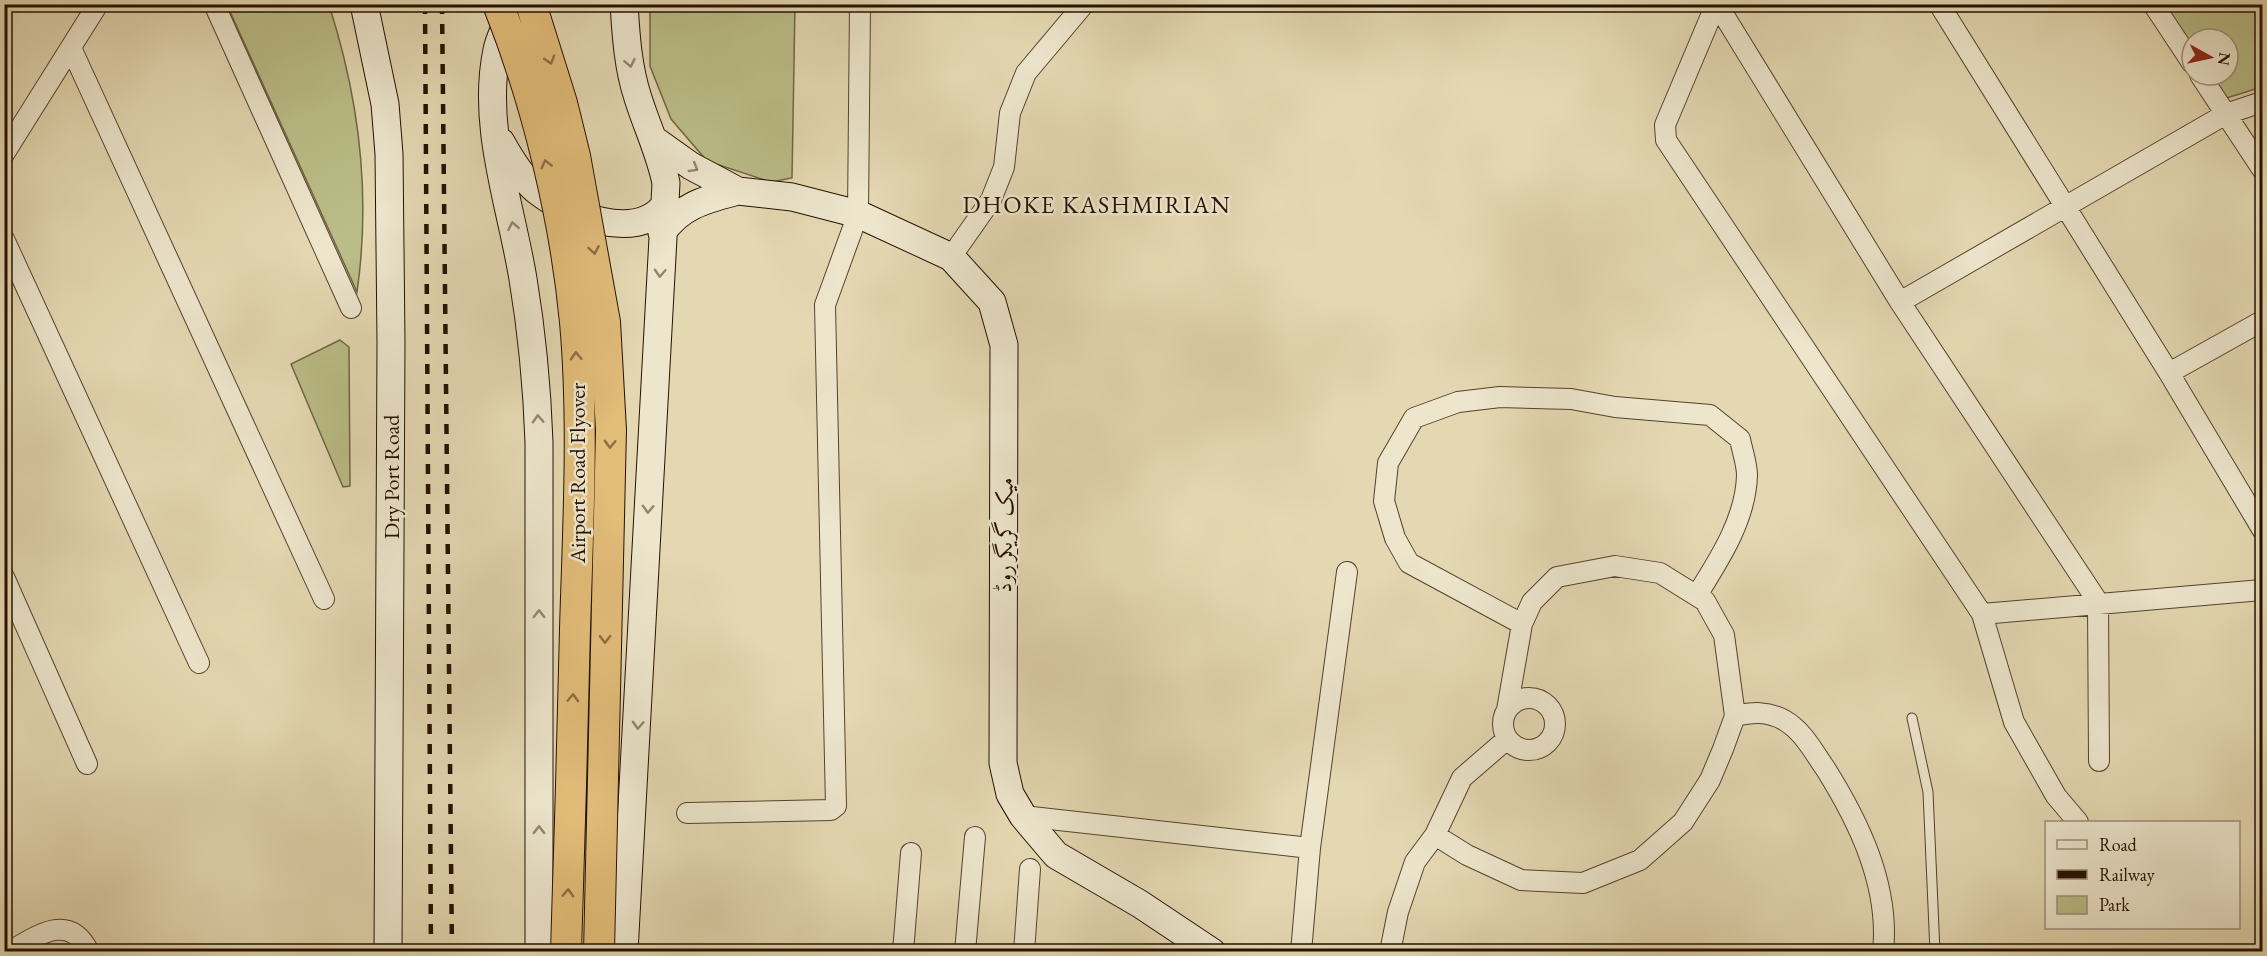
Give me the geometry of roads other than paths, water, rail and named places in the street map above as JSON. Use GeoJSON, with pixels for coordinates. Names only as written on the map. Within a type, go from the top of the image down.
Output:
{"type":"FeatureCollection","features":[{"type":"Feature","properties":{"kind":"main road","name":"Dry Port Road"},"geometry":{"type":"LineString","coordinates":[[364,4],[385,104],[389,154],[392,365],[388,951]]}},
{"type":"Feature","properties":{"kind":"main road","name":"Airport Road Flyover"},"geometry":{"type":"LineString","coordinates":[[498,4],[516,48],[546,164],[566,259],[575,322],[579,442],[566,951]]}},
{"type":"Feature","properties":{"kind":"main road"},"geometry":{"type":"LineString","coordinates":[[516,4],[497,48],[492,88],[494,131],[523,278],[536,362],[539,442],[538,951]]}},
{"type":"Feature","properties":{"kind":"main road","name":"Airport Road Flyover"},"geometry":{"type":"LineString","coordinates":[[531,4],[556,82],[575,156],[605,322],[611,430],[599,951]]}},
{"type":"Feature","properties":{"kind":"main road"},"geometry":{"type":"LineString","coordinates":[[624,951],[666,183],[637,96],[628,55],[626,12]]}},
{"type":"Feature","properties":{"kind":"main road"},"geometry":{"type":"LineString","coordinates":[[494,131],[511,160],[536,190],[565,207],[600,221],[619,225],[640,222],[660,212],[665,205]]}},
{"type":"Feature","properties":{"kind":"main road","name":"میک گریگر روڈ"},"geometry":{"type":"LineString","coordinates":[[653,140],[691,166],[738,191],[792,197],[858,214],[951,257],[992,302],[1004,345],[1003,763],[1010,794],[1023,816],[1056,855],[1140,904],[1212,951]]}},
{"type":"Feature","properties":{"kind":"main road","name":"میک گریگر روڈ"},"geometry":{"type":"LineString","coordinates":[[663,233],[678,213],[696,203],[738,191]]}},
{"type":"Feature","properties":{"kind":"street"},"geometry":{"type":"LineString","coordinates":[[4,154],[72,50],[98,4]]}},
{"type":"Feature","properties":{"kind":"street"},"geometry":{"type":"LineString","coordinates":[[214,4],[351,308]]}},
{"type":"Feature","properties":{"kind":"street"},"geometry":{"type":"LineString","coordinates":[[687,813],[831,810],[836,806],[825,305],[858,214],[860,4]]}},
{"type":"Feature","properties":{"kind":"street"},"geometry":{"type":"LineString","coordinates":[[951,257],[991,200],[1004,167],[1010,113],[1026,73],[1084,4]]}},
{"type":"Feature","properties":{"kind":"street"},"geometry":{"type":"LineString","coordinates":[[1716,4],[1900,302],[2098,602],[2099,761]]}},
{"type":"Feature","properties":{"kind":"street"},"geometry":{"type":"LineString","coordinates":[[1716,4],[1665,125],[1666,140],[1982,614],[2014,722],[2056,796],[2077,821]]}},
{"type":"Feature","properties":{"kind":"street"},"geometry":{"type":"LineString","coordinates":[[1939,4],[2064,208],[2169,373],[2262,529]]}},
{"type":"Feature","properties":{"kind":"street"},"geometry":{"type":"LineString","coordinates":[[2153,4],[2180,45]]}},
{"type":"Feature","properties":{"kind":"street"},"geometry":{"type":"LineString","coordinates":[[72,50],[324,599]]}},
{"type":"Feature","properties":{"kind":"street"},"geometry":{"type":"LineString","coordinates":[[2208,87],[2262,169]]}},
{"type":"Feature","properties":{"kind":"street"},"geometry":{"type":"LineString","coordinates":[[1900,302],[2226,114],[2262,102]]}},
{"type":"Feature","properties":{"kind":"street"},"geometry":{"type":"LineString","coordinates":[[4,239],[199,663]]}},
{"type":"Feature","properties":{"kind":"street"},"geometry":{"type":"LineString","coordinates":[[2169,373],[2262,321]]}},
{"type":"Feature","properties":{"kind":"street"},"geometry":{"type":"LineString","coordinates":[[1522,624],[1409,563],[1395,538],[1384,501],[1388,463],[1414,418],[1458,402],[1500,397],[1571,399],[1614,406],[1710,415],[1740,439],[1747,475],[1740,515],[1716,564],[1697,595]]}},
{"type":"Feature","properties":{"kind":"street"},"geometry":{"type":"LineString","coordinates":[[1435,834],[1467,855],[1521,880],[1583,883],[1640,860],[1683,822],[1710,780],[1735,716],[1724,635],[1705,601],[1660,573],[1615,566],[1557,577],[1532,602],[1522,624],[1507,710],[1502,724],[1507,739],[1521,750],[1539,749],[1552,737],[1555,720],[1546,704],[1539,700],[1521,699],[1507,710]]}},
{"type":"Feature","properties":{"kind":"street"},"geometry":{"type":"LineString","coordinates":[[1301,951],[1310,848],[1347,572]]}},
{"type":"Feature","properties":{"kind":"street"},"geometry":{"type":"LineString","coordinates":[[4,577],[87,764]]}},
{"type":"Feature","properties":{"kind":"street"},"geometry":{"type":"LineString","coordinates":[[1982,614],[2098,602],[2262,590]]}},
{"type":"Feature","properties":{"kind":"street"},"geometry":{"type":"LineString","coordinates":[[1735,716],[1759,711],[1784,720],[1805,738],[1847,804],[1873,865],[1885,926],[1883,951]]}},
{"type":"Feature","properties":{"kind":"street"},"geometry":{"type":"LineString","coordinates":[[1390,951],[1398,912],[1414,862],[1435,834],[1462,778],[1507,739]]}},
{"type":"Feature","properties":{"kind":"street"},"geometry":{"type":"LineString","coordinates":[[1023,816],[1310,848]]}},
{"type":"Feature","properties":{"kind":"street"},"geometry":{"type":"LineString","coordinates":[[965,951],[975,837]]}},
{"type":"Feature","properties":{"kind":"street"},"geometry":{"type":"LineString","coordinates":[[903,951],[911,853]]}},
{"type":"Feature","properties":{"kind":"street"},"geometry":{"type":"LineString","coordinates":[[1024,951],[1030,869]]}},
{"type":"Feature","properties":{"kind":"street"},"geometry":{"type":"LineString","coordinates":[[9,951],[45,932],[66,929],[82,938],[89,951]]}},
{"type":"Feature","properties":{"kind":"lane"},"geometry":{"type":"LineString","coordinates":[[1912,718],[1928,792],[1935,951]]}},
{"type":"Feature","properties":{"kind":"railway"},"geometry":{"type":"LineString","coordinates":[[425,4],[431,952]]}},
{"type":"Feature","properties":{"kind":"railway"},"geometry":{"type":"LineString","coordinates":[[442,4],[452,952]]}},
{"type":"Feature","properties":{"kind":"district","name":"DHOKE KASHMIRIAN"},"geometry":{"type":"Point","coordinates":[1097,205]}}]}
